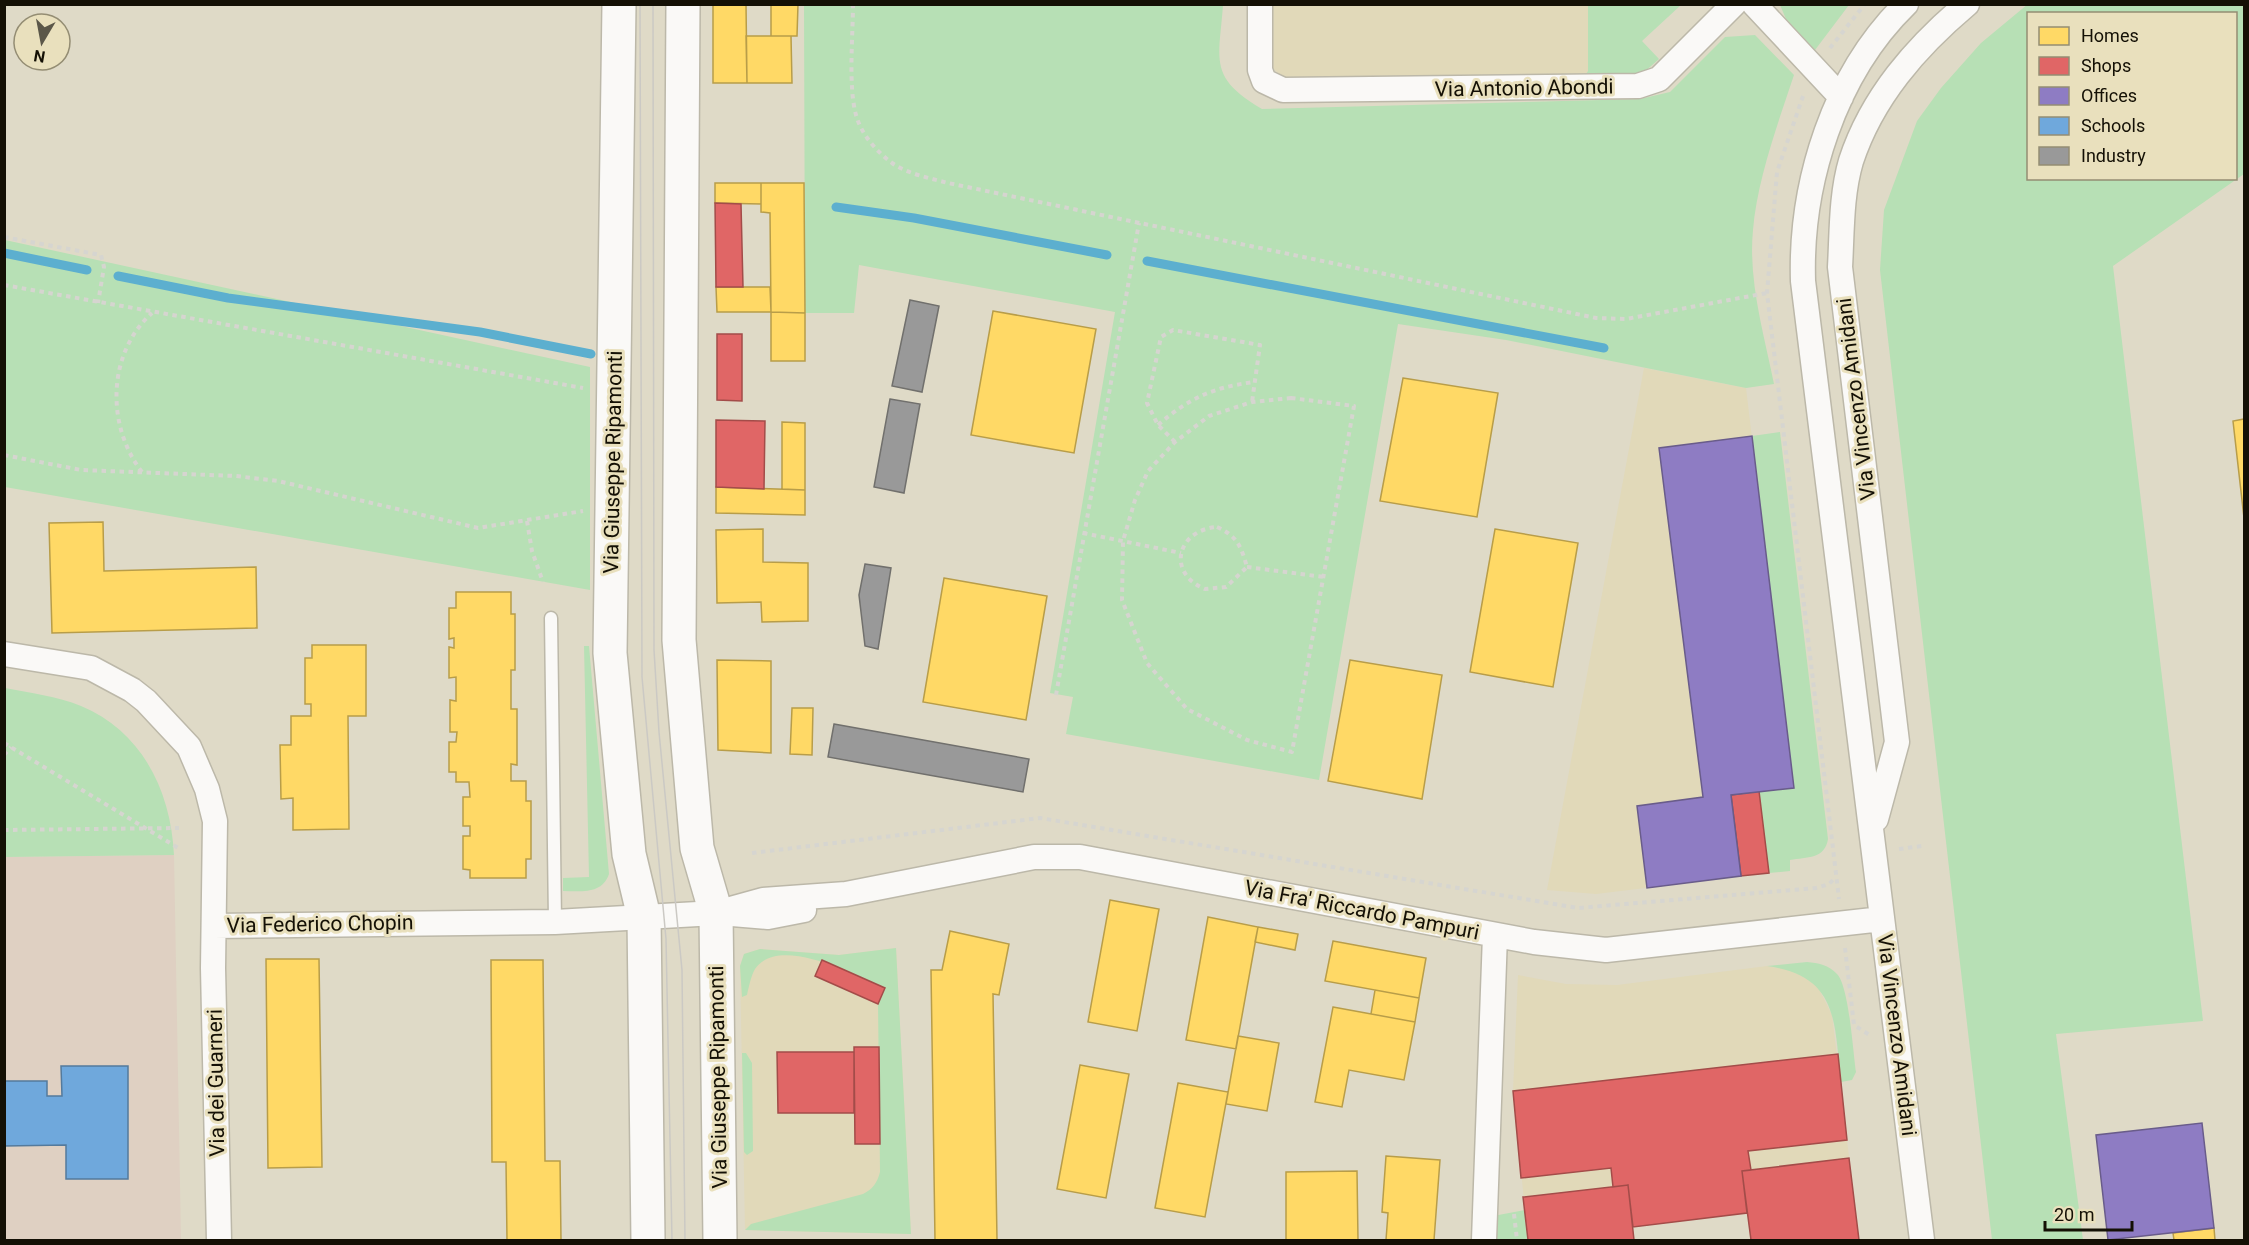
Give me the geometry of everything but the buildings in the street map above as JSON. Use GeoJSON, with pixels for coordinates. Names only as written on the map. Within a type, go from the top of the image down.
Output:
{"type":"FeatureCollection","features":[{"type":"Feature","properties":{"kind":"street","name":"Via Giuseppe Ripamonti"},"geometry":{"type":"LineString","coordinates":[[619,4],[610,653],[629,854],[644,917],[648,1240]]}},
{"type":"Feature","properties":{"kind":"street","name":"Via Giuseppe Ripamonti"},"geometry":{"type":"LineString","coordinates":[[683,4],[679,640],[697,848],[716,913],[720,1240]]}},
{"type":"Feature","properties":{"kind":"street","name":"Via Antonio Abondi"},"geometry":{"type":"LineString","coordinates":[[1260,4],[1260,70],[1264,81],[1282,90],[1638,86],[1659,79],[1734,4]]}},
{"type":"Feature","properties":{"kind":"street"},"geometry":{"type":"LineString","coordinates":[[1754,4],[1841,98]]}},
{"type":"Feature","properties":{"kind":"street","name":"Via Vincenzo Amidani"},"geometry":{"type":"LineString","coordinates":[[1906,4],[1871,48],[1841,98],[1812,177],[1803,245],[1803,281],[1873,830],[1922,1240]]}},
{"type":"Feature","properties":{"kind":"street","name":"Via Vincenzo Amidani"},"geometry":{"type":"LineString","coordinates":[[1873,830],[1897,742],[1840,267],[1844,202],[1851,162],[1869,117],[1898,72],[1935,31],[1967,4]]}},
{"type":"Feature","properties":{"kind":"street","name":"Via Federico Chopin"},"geometry":{"type":"LineString","coordinates":[[4,654],[92,668],[146,701],[189,747],[207,789],[215,821],[214,926],[555,922],[644,917]]}},
{"type":"Feature","properties":{"kind":"street","name":"Via Fra' Riccardo Pampuri"},"geometry":{"type":"LineString","coordinates":[[716,913],[764,900],[846,894],[1034,857],[1080,857],[1495,935],[1559,946],[1606,950],[1882,919]]}},
{"type":"Feature","properties":{"kind":"street"},"geometry":{"type":"LineString","coordinates":[[644,917],[716,913]]}},
{"type":"Feature","properties":{"kind":"street","name":"Via dei Guarneri"},"geometry":{"type":"LineString","coordinates":[[214,926],[219,1240]]}},
{"type":"Feature","properties":{"kind":"street"},"geometry":{"type":"LineString","coordinates":[[1484,1240],[1495,935]]}},
{"type":"Feature","properties":{"kind":"lane"},"geometry":{"type":"LineString","coordinates":[[551,618],[555,922]]}},
{"type":"Feature","properties":{"kind":"path"},"geometry":{"type":"LineString","coordinates":[[853,4],[856,116],[864,134],[892,163],[911,173],[948,183],[1596,318],[1626,319],[1767,293]]}},
{"type":"Feature","properties":{"kind":"path"},"geometry":{"type":"LineString","coordinates":[[1056,695],[1139,222]]}},
{"type":"Feature","properties":{"kind":"path"},"geometry":{"type":"LineString","coordinates":[[4,237],[101,255],[104,267],[98,303]]}},
{"type":"Feature","properties":{"kind":"path"},"geometry":{"type":"LineString","coordinates":[[4,285],[590,390]]}},
{"type":"Feature","properties":{"kind":"path"},"geometry":{"type":"LineString","coordinates":[[142,472],[126,446],[118,425],[118,378],[131,338],[139,324],[153,312]]}},
{"type":"Feature","properties":{"kind":"path"},"geometry":{"type":"LineString","coordinates":[[1175,442],[1158,425],[1147,403],[1161,337],[1173,330],[1260,345],[1252,402]]}},
{"type":"Feature","properties":{"kind":"path"},"geometry":{"type":"LineString","coordinates":[[1158,425],[1179,407],[1223,386],[1254,382]]}},
{"type":"Feature","properties":{"kind":"path"},"geometry":{"type":"LineString","coordinates":[[1291,398],[1354,406],[1292,752],[1246,740],[1187,709],[1146,663],[1122,600],[1123,541],[1135,500],[1148,471],[1175,442],[1209,416],[1252,402],[1291,398]]}},
{"type":"Feature","properties":{"kind":"path"},"geometry":{"type":"LineString","coordinates":[[4,455],[81,470],[236,476],[278,481],[478,528],[590,510]]}},
{"type":"Feature","properties":{"kind":"path"},"geometry":{"type":"LineString","coordinates":[[527,521],[532,551],[543,582]]}},
{"type":"Feature","properties":{"kind":"path"},"geometry":{"type":"LineString","coordinates":[[1217,527],[1231,533],[1238,541],[1246,567],[1226,587],[1205,589],[1187,577],[1182,567],[1181,554],[1185,542],[1195,532],[1217,527]]}},
{"type":"Feature","properties":{"kind":"path"},"geometry":{"type":"LineString","coordinates":[[1083,533],[1181,554]]}},
{"type":"Feature","properties":{"kind":"path"},"geometry":{"type":"LineString","coordinates":[[1246,567],[1324,577]]}},
{"type":"Feature","properties":{"kind":"path"},"geometry":{"type":"LineString","coordinates":[[4,743],[180,849]]}},
{"type":"Feature","properties":{"kind":"path"},"geometry":{"type":"LineString","coordinates":[[4,755],[11,747]]}},
{"type":"Feature","properties":{"kind":"path"},"geometry":{"type":"LineString","coordinates":[[752,853],[1040,818],[1578,908],[1816,888],[1829,884],[1836,877]]}},
{"type":"Feature","properties":{"kind":"path"},"geometry":{"type":"LineString","coordinates":[[4,830],[179,828]]}},
{"type":"Feature","properties":{"kind":"path"},"geometry":{"type":"LineString","coordinates":[[1847,958],[1854,1025],[1899,1053]]}},
{"type":"Feature","properties":{"kind":"shaded area"},"geometry":{"type":"Polygon","coordinates":[[[1271,5],[1588,5],[1588,71],[1584,77],[1292,79],[1282,76],[1273,69],[1271,5]]]}},
{"type":"Feature","properties":{"kind":"shaded area"},"geometry":{"type":"Polygon","coordinates":[[[1644,368],[1746,388],[1794,788],[1759,792],[1769,873],[1596,894],[1547,890],[1644,368]]]}},
{"type":"Feature","properties":{"kind":"shaded area"},"geometry":{"type":"Polygon","coordinates":[[[174,855],[181,1240],[5,1240],[4,857],[174,855]]]}},
{"type":"Feature","properties":{"kind":"shaded area"},"geometry":{"type":"Polygon","coordinates":[[[896,948],[911,1234],[745,1230],[740,966],[744,954],[760,949],[839,955],[896,948]]]}},
{"type":"Feature","properties":{"kind":"shaded area"},"geometry":{"type":"Polygon","coordinates":[[[1767,966],[1793,970],[1806,977],[1818,987],[1832,1015],[1859,1240],[1751,1240],[1747,1213],[1633,1227],[1634,1240],[1528,1240],[1513,1091],[1518,975],[1566,984],[1617,985],[1767,966]]]}},
{"type":"Feature","properties":{"kind":"green space"},"geometry":{"type":"Polygon","coordinates":[[[1780,4],[1849,5],[1815,50],[1786,19],[1780,4]]]}},
{"type":"Feature","properties":{"kind":"green space"},"geometry":{"type":"Polygon","coordinates":[[[2028,4],[2244,5],[2244,174],[2237,179],[2237,12],[2027,12],[2027,180],[2235,180],[2113,266],[2203,1021],[2056,1034],[2083,1240],[1992,1240],[1880,270],[1884,210],[1917,121],[1941,88],[1981,43],[2028,4]]]}},
{"type":"Feature","properties":{"kind":"green space"},"geometry":{"type":"Polygon","coordinates":[[[804,5],[1223,5],[1219,54],[1225,77],[1245,98],[1262,109],[1640,99],[1670,92],[1725,37],[1755,35],[1794,75],[1764,172],[1753,230],[1755,288],[1774,384],[1746,388],[1506,340],[1398,324],[1319,780],[1066,734],[1073,697],[1050,693],[1115,312],[859,265],[854,313],[805,313],[804,5]]]}},
{"type":"Feature","properties":{"kind":"green space"},"geometry":{"type":"Polygon","coordinates":[[[1588,5],[1681,5],[1642,41],[1659,59],[1642,74],[1584,77],[1588,71],[1588,5]]]}},
{"type":"Feature","properties":{"kind":"green space"},"geometry":{"type":"Polygon","coordinates":[[[5,240],[590,367],[590,590],[5,487],[5,240]]]}},
{"type":"Feature","properties":{"kind":"green space"},"geometry":{"type":"Polygon","coordinates":[[[1780,432],[1828,839],[1826,846],[1819,854],[1790,860],[1790,871],[1769,873],[1759,791],[1794,788],[1752,436],[1780,432]]]}},
{"type":"Feature","properties":{"kind":"green space"},"geometry":{"type":"Polygon","coordinates":[[[584,646],[589,646],[609,874],[606,881],[596,889],[563,891],[563,878],[589,877],[584,646]]]}},
{"type":"Feature","properties":{"kind":"green space"},"geometry":{"type":"Polygon","coordinates":[[[5,688],[43,695],[81,706],[103,717],[121,731],[137,748],[160,787],[172,832],[174,855],[5,857],[5,688]]]}},
{"type":"Feature","properties":{"kind":"green space"},"geometry":{"type":"Polygon","coordinates":[[[896,948],[911,1234],[745,1230],[751,1224],[863,1194],[876,1182],[880,1172],[878,1004],[884,988],[838,967],[799,956],[781,956],[766,959],[755,969],[747,995],[742,997],[740,966],[744,954],[760,949],[839,955],[896,948]]]}},
{"type":"Feature","properties":{"kind":"green space"},"geometry":{"type":"Polygon","coordinates":[[[1807,962],[1830,968],[1841,981],[1852,1035],[1856,1072],[1852,1080],[1841,1082],[1833,1022],[1828,1005],[1820,991],[1808,980],[1791,971],[1767,966],[1807,962]]]}},
{"type":"Feature","properties":{"kind":"green space"},"geometry":{"type":"Polygon","coordinates":[[[742,1053],[746,1053],[752,1063],[753,1151],[747,1155],[744,1152],[742,1053]]]}},
{"type":"Feature","properties":{"kind":"green space"},"geometry":{"type":"Polygon","coordinates":[[[1525,1210],[1528,1240],[1492,1240],[1493,1216],[1525,1210]]]}},
{"type":"Feature","properties":{"kind":"waterway"},"geometry":{"type":"LineString","coordinates":[[836,207],[914,218],[1107,255]]}},
{"type":"Feature","properties":{"kind":"waterway"},"geometry":{"type":"LineString","coordinates":[[4,253],[87,270]]}},
{"type":"Feature","properties":{"kind":"waterway"},"geometry":{"type":"LineString","coordinates":[[1147,261],[1604,348]]}},
{"type":"Feature","properties":{"kind":"waterway"},"geometry":{"type":"LineString","coordinates":[[118,276],[228,298],[480,332],[591,354]]}},
{"type":"Feature","properties":{"kind":"tram line"},"geometry":{"type":"LineString","coordinates":[[640,4],[642,677],[666,939],[672,1240]]}},
{"type":"Feature","properties":{"kind":"tram line"},"geometry":{"type":"LineString","coordinates":[[653,4],[654,650],[659,732],[682,970],[685,1240]]}}]}
